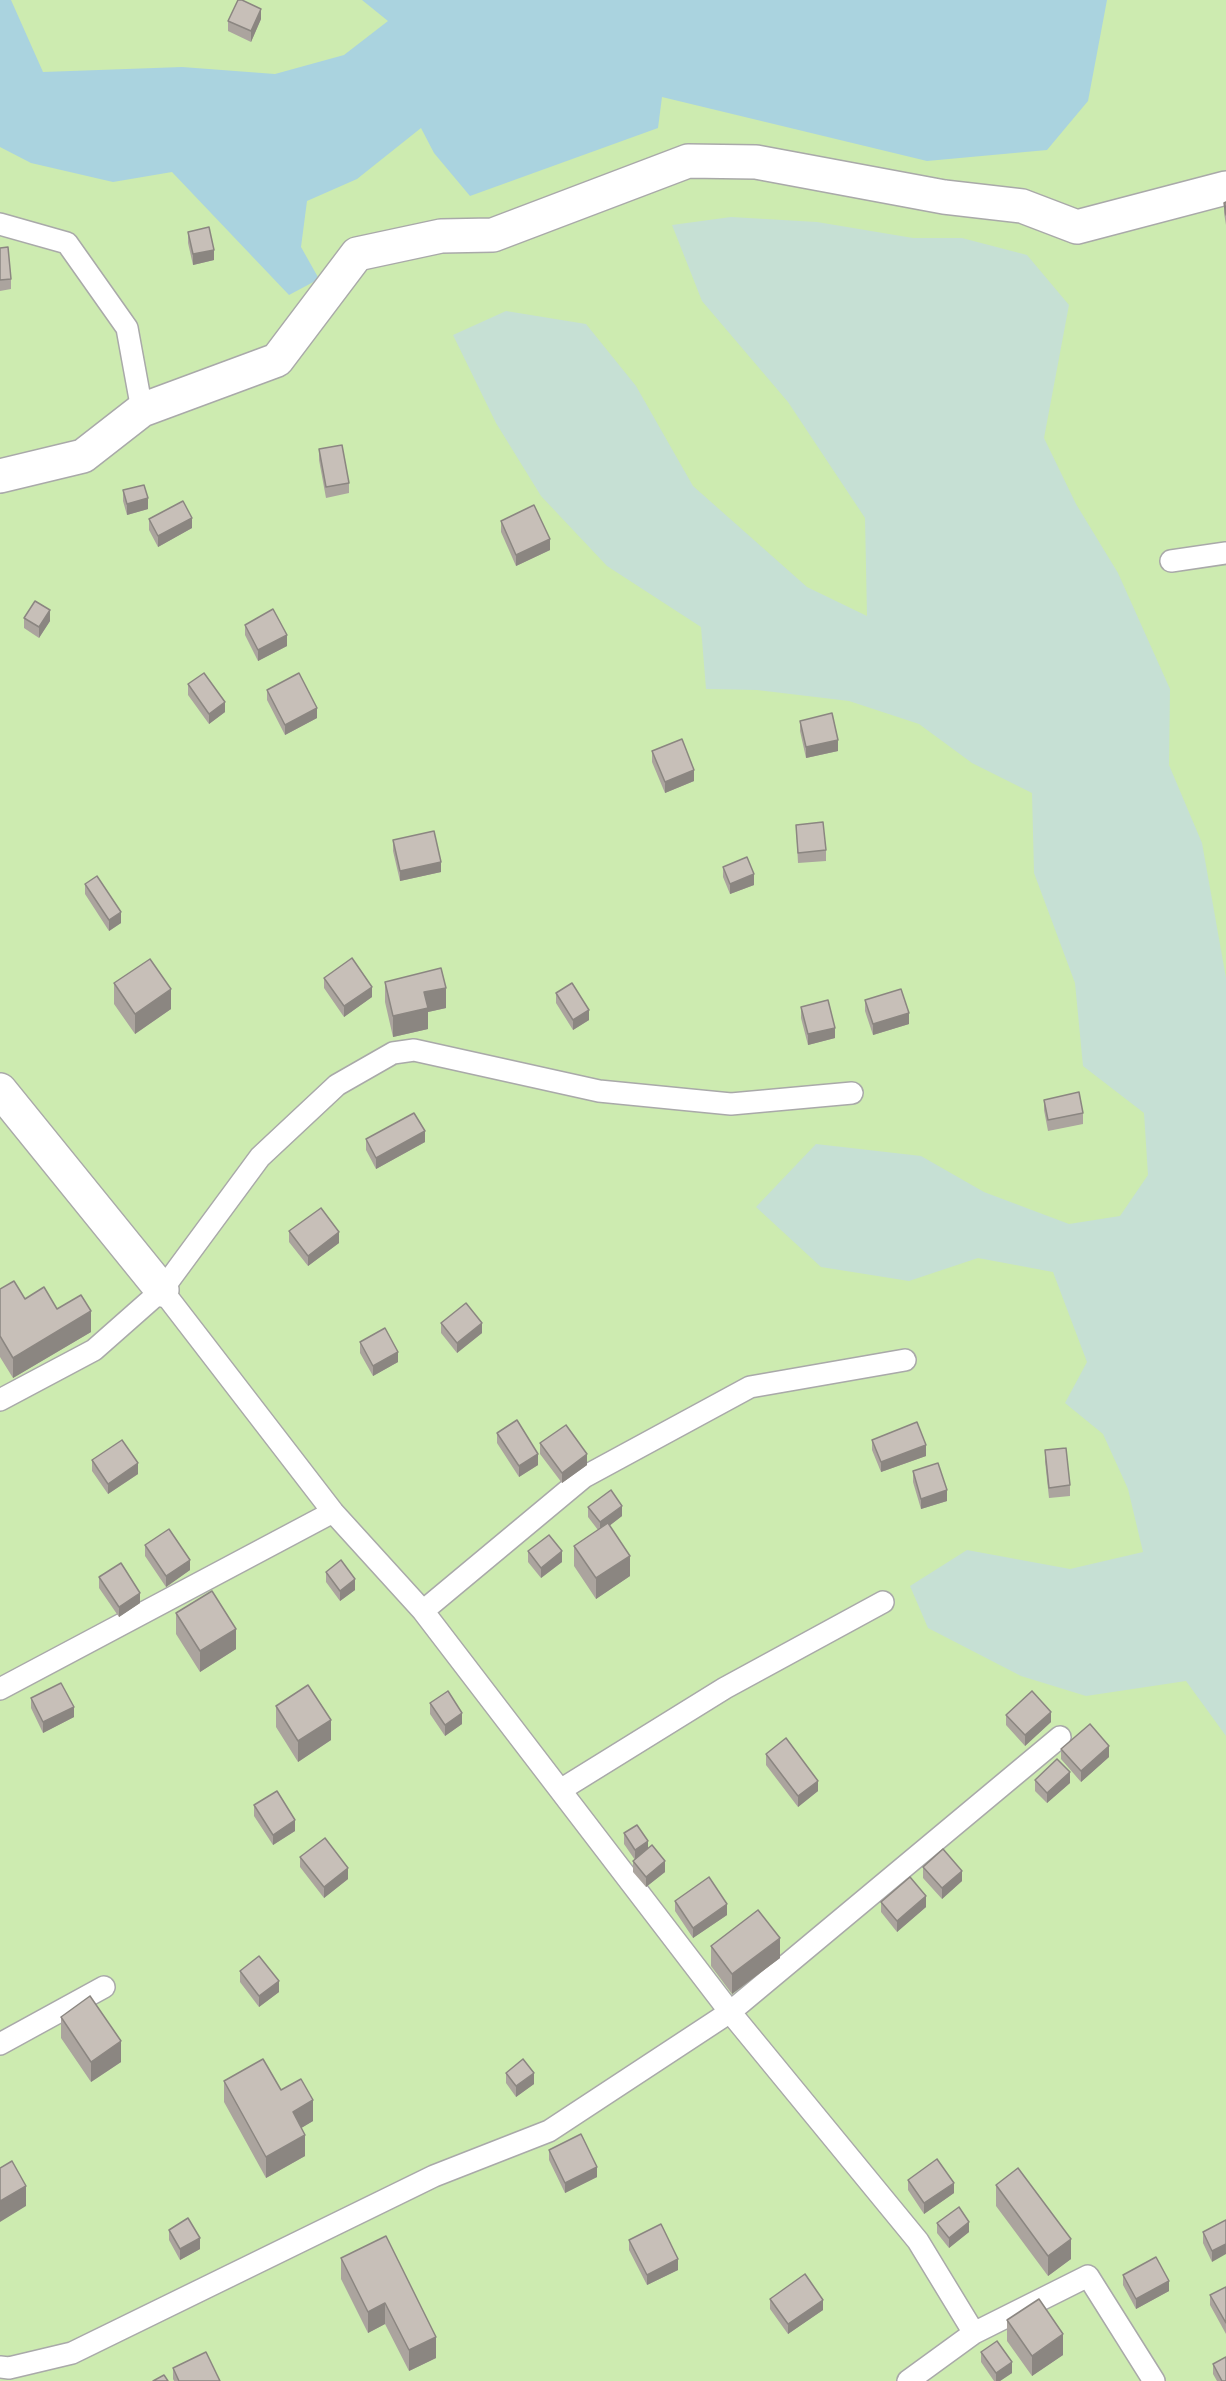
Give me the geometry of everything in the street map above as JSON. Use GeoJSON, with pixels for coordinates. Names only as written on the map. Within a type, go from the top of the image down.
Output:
{"type":"FeatureCollection","features":[{"type":"Feature","properties":{"kind":"street"},"geometry":{"type":"LineString","coordinates":[[0,476],[83,456],[142,410],[277,360],[357,254],[441,236],[493,234],[688,161],[756,162],[944,197],[1022,206],[1077,227],[1226,188]]}},
{"type":"Feature","properties":{"kind":"street"},"geometry":{"type":"LineString","coordinates":[[0,1090],[162,1290]]}},
{"type":"Feature","properties":{"kind":"lane"},"geometry":{"type":"LineString","coordinates":[[0,224],[67,243],[127,328],[142,410]]}},
{"type":"Feature","properties":{"kind":"lane"},"geometry":{"type":"LineString","coordinates":[[1171,561],[1226,553]]}},
{"type":"Feature","properties":{"kind":"lane"},"geometry":{"type":"LineString","coordinates":[[0,1400],[94,1350],[162,1290],[260,1157],[337,1086],[393,1053],[414,1050],[599,1091],[731,1104],[852,1093]]}},
{"type":"Feature","properties":{"kind":"lane"},"geometry":{"type":"LineString","coordinates":[[162,1290],[333,1512],[423,1611],[730,2012],[918,2241],[974,2333]]}},
{"type":"Feature","properties":{"kind":"lane"},"geometry":{"type":"LineString","coordinates":[[423,1611],[584,1477],[750,1387],[905,1360]]}},
{"type":"Feature","properties":{"kind":"lane"},"geometry":{"type":"LineString","coordinates":[[0,1689],[333,1512]]}},
{"type":"Feature","properties":{"kind":"lane"},"geometry":{"type":"LineString","coordinates":[[562,1790],[725,1688],[882,1602]]}},
{"type":"Feature","properties":{"kind":"lane"},"geometry":{"type":"LineString","coordinates":[[0,2367],[72,2353],[434,2176],[549,2131],[730,2012],[1060,1737]]}},
{"type":"Feature","properties":{"kind":"lane"},"geometry":{"type":"LineString","coordinates":[[0,2043],[104,1987]]}},
{"type":"Feature","properties":{"kind":"lane"},"geometry":{"type":"LineString","coordinates":[[908,2381],[974,2333],[1088,2276],[1154,2381]]}},
{"type":"Feature","properties":{"kind":"green space"},"geometry":{"type":"Polygon","coordinates":[[[0,0],[1226,0],[1226,2381],[0,2381],[0,0]]]}},
{"type":"Feature","properties":{"kind":"green space"},"geometry":{"type":"Polygon","coordinates":[[[731,217],[817,222],[913,238],[962,238],[1027,255],[1069,305],[1044,438],[1076,504],[1118,573],[1170,689],[1169,765],[1202,843],[1226,978],[1226,1736],[1186,1681],[1086,1696],[1021,1676],[928,1628],[910,1586],[967,1550],[1070,1569],[1143,1552],[1128,1489],[1103,1434],[1065,1403],[1087,1362],[1053,1272],[978,1258],[909,1281],[821,1267],[756,1207],[816,1144],[921,1156],[984,1192],[1069,1224],[1120,1216],[1148,1175],[1144,1113],[1083,1066],[1075,983],[1034,873],[1032,793],[972,763],[919,724],[849,701],[757,690],[706,689],[701,627],[607,566],[541,496],[496,423],[453,335],[506,311],[586,324],[636,386],[693,486],[807,587],[867,616],[865,518],[788,402],[702,301],[672,225],[731,217]]]}},
{"type":"Feature","properties":{"kind":"water"},"geometry":{"type":"Polygon","coordinates":[[[0,0],[11,0],[43,72],[182,67],[275,74],[344,55],[388,21],[362,0],[1107,0],[1088,101],[1047,150],[927,161],[662,97],[658,128],[470,196],[434,153],[421,128],[357,179],[307,201],[301,247],[319,279],[289,295],[172,172],[113,182],[31,163],[0,147],[0,0]]]}},
{"type":"Feature","properties":{"kind":"building"},"geometry":{"type":"Polygon","coordinates":[[[238,0],[261,9],[251,31],[228,21],[238,0]]]}},
{"type":"Feature","properties":{"kind":"building"},"geometry":{"type":"Polygon","coordinates":[[[209,227],[214,250],[193,254],[188,232],[209,227]]]}},
{"type":"Feature","properties":{"kind":"building"},"geometry":{"type":"Polygon","coordinates":[[[8,247],[11,279],[0,280],[0,248],[8,247]]]}},
{"type":"Feature","properties":{"kind":"building"},"geometry":{"type":"Polygon","coordinates":[[[342,445],[349,483],[326,487],[319,449],[342,445]]]}},
{"type":"Feature","properties":{"kind":"building"},"geometry":{"type":"Polygon","coordinates":[[[144,485],[148,498],[127,504],[123,490],[144,485]]]}},
{"type":"Feature","properties":{"kind":"building"},"geometry":{"type":"Polygon","coordinates":[[[183,501],[192,518],[158,536],[149,519],[183,501]]]}},
{"type":"Feature","properties":{"kind":"building"},"geometry":{"type":"Polygon","coordinates":[[[534,505],[550,539],[516,555],[501,521],[534,505]]]}},
{"type":"Feature","properties":{"kind":"building"},"geometry":{"type":"Polygon","coordinates":[[[35,601],[50,610],[39,627],[24,618],[35,601]]]}},
{"type":"Feature","properties":{"kind":"building"},"geometry":{"type":"Polygon","coordinates":[[[273,609],[287,635],[258,650],[245,625],[273,609]]]}},
{"type":"Feature","properties":{"kind":"building"},"geometry":{"type":"Polygon","coordinates":[[[204,673],[225,702],[209,714],[188,684],[204,673]]]}},
{"type":"Feature","properties":{"kind":"building"},"geometry":{"type":"Polygon","coordinates":[[[299,673],[317,708],[285,725],[267,690],[299,673]]]}},
{"type":"Feature","properties":{"kind":"building"},"geometry":{"type":"Polygon","coordinates":[[[832,713],[838,740],[806,747],[800,721],[832,713]]]}},
{"type":"Feature","properties":{"kind":"building"},"geometry":{"type":"Polygon","coordinates":[[[682,739],[694,770],[665,782],[652,751],[682,739]]]}},
{"type":"Feature","properties":{"kind":"building"},"geometry":{"type":"Polygon","coordinates":[[[823,822],[826,850],[798,853],[796,825],[823,822]]]}},
{"type":"Feature","properties":{"kind":"building"},"geometry":{"type":"Polygon","coordinates":[[[434,831],[441,862],[400,871],[393,840],[434,831]]]}},
{"type":"Feature","properties":{"kind":"building"},"geometry":{"type":"Polygon","coordinates":[[[747,857],[754,874],[730,884],[723,867],[747,857]]]}},
{"type":"Feature","properties":{"kind":"building"},"geometry":{"type":"Polygon","coordinates":[[[97,876],[121,912],[109,920],[85,884],[97,876]]]}},
{"type":"Feature","properties":{"kind":"building"},"geometry":{"type":"Polygon","coordinates":[[[352,958],[372,987],[344,1006],[324,978],[352,958]]]}},
{"type":"Feature","properties":{"kind":"building"},"geometry":{"type":"Polygon","coordinates":[[[150,959],[171,989],[135,1014],[114,983],[150,959]]]}},
{"type":"Feature","properties":{"kind":"building"},"geometry":{"type":"Polygon","coordinates":[[[441,968],[446,988],[424,992],[428,1008],[393,1016],[385,982],[441,968]]]}},
{"type":"Feature","properties":{"kind":"building"},"geometry":{"type":"Polygon","coordinates":[[[572,983],[589,1010],[573,1020],[556,993],[572,983]]]}},
{"type":"Feature","properties":{"kind":"building"},"geometry":{"type":"Polygon","coordinates":[[[901,989],[909,1013],[873,1024],[865,1000],[901,989]]]}},
{"type":"Feature","properties":{"kind":"building"},"geometry":{"type":"Polygon","coordinates":[[[828,1000],[835,1028],[808,1034],[801,1007],[828,1000]]]}},
{"type":"Feature","properties":{"kind":"building"},"geometry":{"type":"Polygon","coordinates":[[[1079,1092],[1083,1113],[1048,1120],[1044,1100],[1079,1092]]]}},
{"type":"Feature","properties":{"kind":"building"},"geometry":{"type":"Polygon","coordinates":[[[414,1113],[425,1131],[376,1158],[366,1139],[414,1113]]]}},
{"type":"Feature","properties":{"kind":"building"},"geometry":{"type":"Polygon","coordinates":[[[321,1208],[339,1232],[308,1256],[289,1231],[321,1208]]]}},
{"type":"Feature","properties":{"kind":"building"},"geometry":{"type":"Polygon","coordinates":[[[14,1281],[25,1299],[44,1287],[57,1309],[81,1295],[91,1311],[13,1358],[0,1336],[0,1289],[14,1281]]]}},
{"type":"Feature","properties":{"kind":"building"},"geometry":{"type":"Polygon","coordinates":[[[466,1303],[482,1323],[457,1343],[441,1323],[466,1303]]]}},
{"type":"Feature","properties":{"kind":"building"},"geometry":{"type":"Polygon","coordinates":[[[385,1328],[398,1352],[373,1366],[360,1342],[385,1328]]]}},
{"type":"Feature","properties":{"kind":"building"},"geometry":{"type":"Polygon","coordinates":[[[517,1420],[538,1454],[519,1466],[497,1433],[517,1420]]]}},
{"type":"Feature","properties":{"kind":"building"},"geometry":{"type":"Polygon","coordinates":[[[917,1422],[926,1445],[881,1462],[872,1440],[917,1422]]]}},
{"type":"Feature","properties":{"kind":"building"},"geometry":{"type":"Polygon","coordinates":[[[566,1425],[587,1454],[562,1473],[540,1443],[566,1425]]]}},
{"type":"Feature","properties":{"kind":"building"},"geometry":{"type":"Polygon","coordinates":[[[122,1440],[138,1463],[108,1484],[92,1460],[122,1440]]]}},
{"type":"Feature","properties":{"kind":"building"},"geometry":{"type":"Polygon","coordinates":[[[1066,1448],[1070,1485],[1049,1488],[1045,1450],[1066,1448]]]}},
{"type":"Feature","properties":{"kind":"building"},"geometry":{"type":"Polygon","coordinates":[[[938,1463],[947,1490],[921,1499],[913,1471],[938,1463]]]}},
{"type":"Feature","properties":{"kind":"building"},"geometry":{"type":"Polygon","coordinates":[[[611,1490],[622,1506],[600,1522],[588,1507],[611,1490]]]}},
{"type":"Feature","properties":{"kind":"building"},"geometry":{"type":"Polygon","coordinates":[[[608,1523],[630,1556],[596,1578],[574,1546],[608,1523]]]}},
{"type":"Feature","properties":{"kind":"building"},"geometry":{"type":"Polygon","coordinates":[[[169,1529],[190,1560],[166,1576],[145,1545],[169,1529]]]}},
{"type":"Feature","properties":{"kind":"building"},"geometry":{"type":"Polygon","coordinates":[[[549,1535],[562,1551],[541,1568],[528,1551],[549,1535]]]}},
{"type":"Feature","properties":{"kind":"building"},"geometry":{"type":"Polygon","coordinates":[[[341,1560],[355,1579],[340,1591],[326,1572],[341,1560]]]}},
{"type":"Feature","properties":{"kind":"building"},"geometry":{"type":"Polygon","coordinates":[[[121,1563],[140,1593],[119,1607],[99,1577],[121,1563]]]}},
{"type":"Feature","properties":{"kind":"building"},"geometry":{"type":"Polygon","coordinates":[[[212,1591],[236,1629],[200,1651],[176,1613],[212,1591]]]}},
{"type":"Feature","properties":{"kind":"building"},"geometry":{"type":"Polygon","coordinates":[[[61,1683],[74,1707],[43,1722],[31,1698],[61,1683]]]}},
{"type":"Feature","properties":{"kind":"building"},"geometry":{"type":"Polygon","coordinates":[[[308,1685],[331,1720],[298,1741],[276,1706],[308,1685]]]}},
{"type":"Feature","properties":{"kind":"building"},"geometry":{"type":"Polygon","coordinates":[[[448,1691],[462,1713],[445,1725],[430,1703],[448,1691]]]}},
{"type":"Feature","properties":{"kind":"building"},"geometry":{"type":"Polygon","coordinates":[[[1032,1691],[1051,1712],[1025,1735],[1006,1715],[1032,1691]]]}},
{"type":"Feature","properties":{"kind":"building"},"geometry":{"type":"Polygon","coordinates":[[[1090,1724],[1109,1746],[1081,1771],[1061,1749],[1090,1724]]]}},
{"type":"Feature","properties":{"kind":"building"},"geometry":{"type":"Polygon","coordinates":[[[786,1738],[818,1781],[798,1796],[766,1754],[786,1738]]]}},
{"type":"Feature","properties":{"kind":"building"},"geometry":{"type":"Polygon","coordinates":[[[1057,1759],[1070,1772],[1047,1793],[1035,1780],[1057,1759]]]}},
{"type":"Feature","properties":{"kind":"building"},"geometry":{"type":"Polygon","coordinates":[[[277,1791],[295,1820],[273,1835],[254,1805],[277,1791]]]}},
{"type":"Feature","properties":{"kind":"building"},"geometry":{"type":"Polygon","coordinates":[[[637,1825],[648,1841],[635,1850],[624,1833],[637,1825]]]}},
{"type":"Feature","properties":{"kind":"building"},"geometry":{"type":"Polygon","coordinates":[[[325,1838],[348,1868],[324,1887],[300,1857],[325,1838]]]}},
{"type":"Feature","properties":{"kind":"building"},"geometry":{"type":"Polygon","coordinates":[[[652,1845],[665,1861],[646,1877],[633,1861],[652,1845]]]}},
{"type":"Feature","properties":{"kind":"building"},"geometry":{"type":"Polygon","coordinates":[[[943,1849],[962,1871],[942,1888],[923,1867],[943,1849]]]}},
{"type":"Feature","properties":{"kind":"building"},"geometry":{"type":"Polygon","coordinates":[[[709,1877],[727,1904],[693,1928],[675,1901],[709,1877]]]}},
{"type":"Feature","properties":{"kind":"building"},"geometry":{"type":"Polygon","coordinates":[[[910,1877],[926,1896],[897,1921],[881,1902],[910,1877]]]}},
{"type":"Feature","properties":{"kind":"building"},"geometry":{"type":"Polygon","coordinates":[[[758,1910],[780,1938],[732,1974],[711,1946],[758,1910]]]}},
{"type":"Feature","properties":{"kind":"building"},"geometry":{"type":"Polygon","coordinates":[[[259,1956],[279,1981],[259,1996],[240,1971],[259,1956]]]}},
{"type":"Feature","properties":{"kind":"building"},"geometry":{"type":"Polygon","coordinates":[[[90,1996],[121,2041],[91,2062],[61,2017],[90,1996]]]}},
{"type":"Feature","properties":{"kind":"building"},"geometry":{"type":"Polygon","coordinates":[[[263,2059],[281,2090],[301,2079],[313,2100],[293,2112],[305,2135],[266,2157],[224,2081],[263,2059]]]}},
{"type":"Feature","properties":{"kind":"building"},"geometry":{"type":"Polygon","coordinates":[[[523,2059],[534,2073],[516,2086],[506,2073],[523,2059]]]}},
{"type":"Feature","properties":{"kind":"building"},"geometry":{"type":"Polygon","coordinates":[[[581,2134],[597,2167],[565,2183],[549,2150],[581,2134]]]}},
{"type":"Feature","properties":{"kind":"building"},"geometry":{"type":"Polygon","coordinates":[[[937,2159],[954,2183],[924,2203],[908,2180],[937,2159]]]}},
{"type":"Feature","properties":{"kind":"building"},"geometry":{"type":"Polygon","coordinates":[[[12,2161],[26,2186],[0,2201],[0,2168],[12,2161]]]}},
{"type":"Feature","properties":{"kind":"building"},"geometry":{"type":"Polygon","coordinates":[[[1018,2168],[1071,2239],[1048,2256],[996,2185],[1018,2168]]]}},
{"type":"Feature","properties":{"kind":"building"},"geometry":{"type":"Polygon","coordinates":[[[959,2207],[969,2222],[949,2238],[937,2223],[959,2207]]]}},
{"type":"Feature","properties":{"kind":"building"},"geometry":{"type":"Polygon","coordinates":[[[188,2218],[200,2238],[180,2249],[169,2230],[188,2218]]]}},
{"type":"Feature","properties":{"kind":"building"},"geometry":{"type":"Polygon","coordinates":[[[1226,2220],[1226,2244],[1212,2251],[1203,2232],[1226,2220]]]}},
{"type":"Feature","properties":{"kind":"building"},"geometry":{"type":"Polygon","coordinates":[[[661,2224],[678,2259],[647,2275],[629,2240],[661,2224]]]}},
{"type":"Feature","properties":{"kind":"building"},"geometry":{"type":"Polygon","coordinates":[[[386,2236],[436,2337],[409,2350],[385,2303],[368,2312],[341,2258],[386,2236]]]}},
{"type":"Feature","properties":{"kind":"building"},"geometry":{"type":"Polygon","coordinates":[[[1156,2257],[1169,2281],[1136,2299],[1123,2275],[1156,2257]]]}},
{"type":"Feature","properties":{"kind":"building"},"geometry":{"type":"Polygon","coordinates":[[[805,2274],[823,2300],[788,2324],[770,2299],[805,2274]]]}},
{"type":"Feature","properties":{"kind":"building"},"geometry":{"type":"Polygon","coordinates":[[[1226,2287],[1226,2323],[1210,2295],[1226,2287]]]}},
{"type":"Feature","properties":{"kind":"building"},"geometry":{"type":"Polygon","coordinates":[[[1039,2299],[1063,2334],[1032,2356],[1007,2320],[1039,2299]]]}},
{"type":"Feature","properties":{"kind":"building"},"geometry":{"type":"Polygon","coordinates":[[[997,2341],[1012,2362],[996,2373],[981,2352],[997,2341]]]}},
{"type":"Feature","properties":{"kind":"building"},"geometry":{"type":"Polygon","coordinates":[[[206,2352],[220,2381],[179,2381],[173,2368],[206,2352]]]}},
{"type":"Feature","properties":{"kind":"building"},"geometry":{"type":"Polygon","coordinates":[[[1226,2357],[1226,2381],[1222,2381],[1213,2364],[1226,2357]]]}},
{"type":"Feature","properties":{"kind":"building"},"geometry":{"type":"Polygon","coordinates":[[[164,2375],[168,2381],[153,2381],[164,2375]]]}}]}
